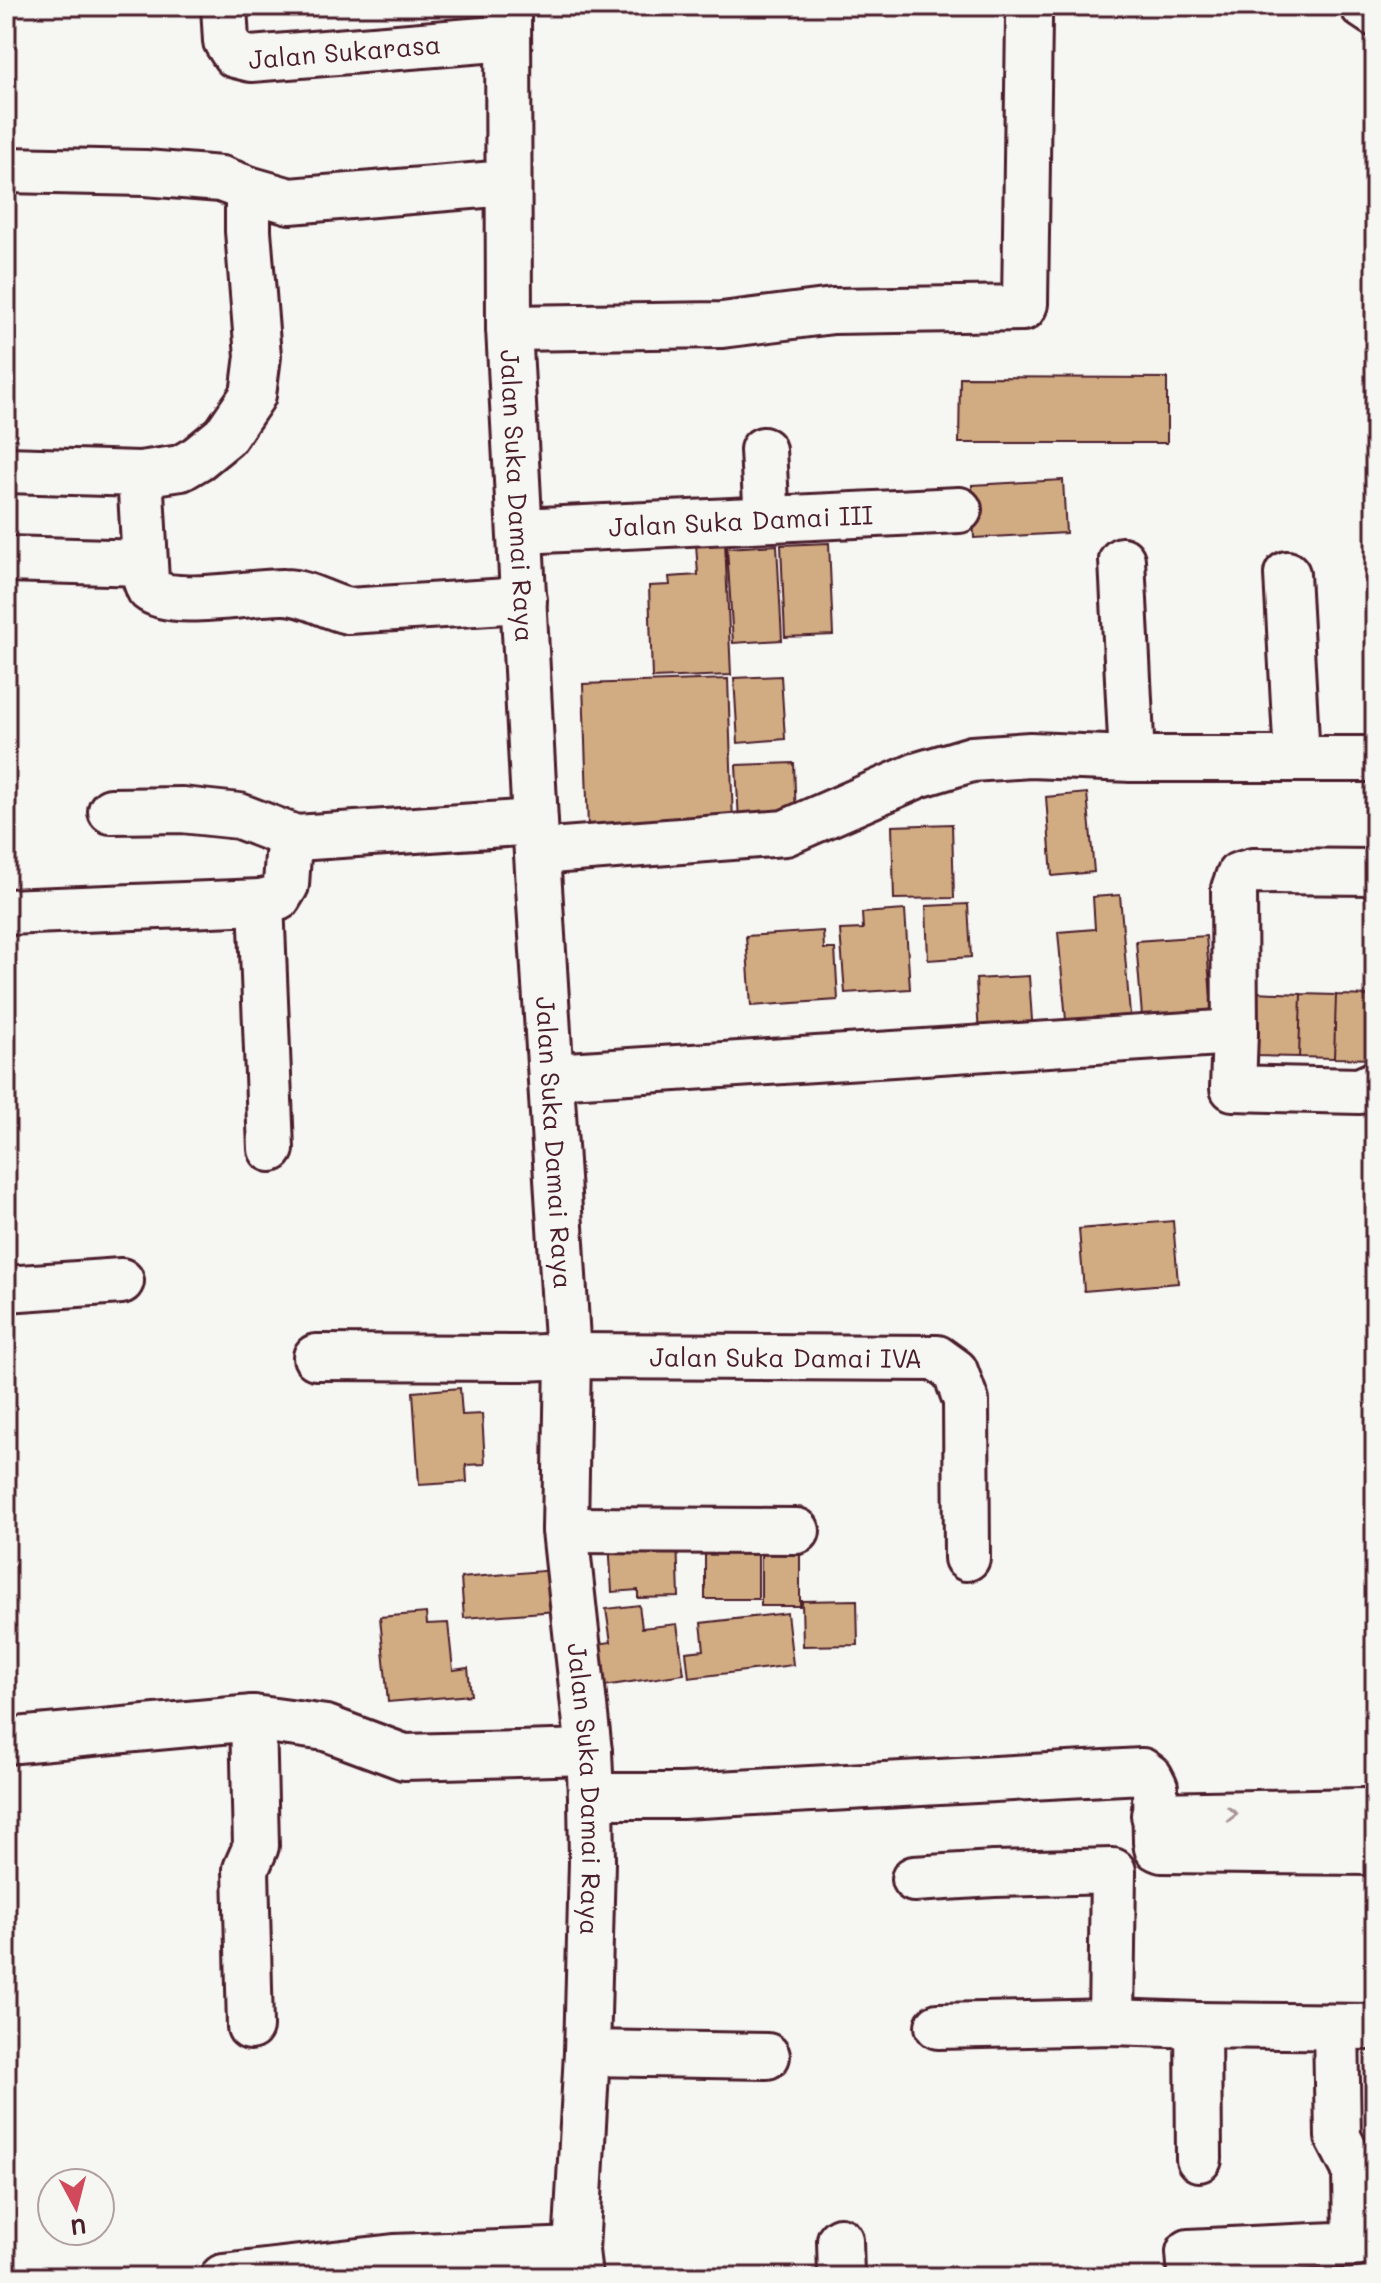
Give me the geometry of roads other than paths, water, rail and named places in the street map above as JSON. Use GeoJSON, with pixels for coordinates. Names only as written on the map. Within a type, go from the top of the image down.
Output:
{"type":"FeatureCollection","features":[{"type":"Feature","properties":{"kind":"street","name":"Jalan Sukarasa"},"geometry":{"type":"LineString","coordinates":[[224,6],[226,41],[235,55],[251,59],[508,22]]}},
{"type":"Feature","properties":{"kind":"street"},"geometry":{"type":"LineString","coordinates":[[1363,6],[1375,14]]}},
{"type":"Feature","properties":{"kind":"street"},"geometry":{"type":"LineString","coordinates":[[510,336],[722,325],[833,311],[1023,308],[1029,19]]}},
{"type":"Feature","properties":{"kind":"street","name":"Jalan Suka Damai Raya"},"geometry":{"type":"LineString","coordinates":[[508,22],[510,336],[536,837],[568,1356],[565,1530],[591,1796],[587,2053],[577,2263]]}},
{"type":"Feature","properties":{"kind":"street"},"geometry":{"type":"LineString","coordinates":[[6,170],[145,173],[221,179],[290,201],[507,183]]}},
{"type":"Feature","properties":{"kind":"street"},"geometry":{"type":"LineString","coordinates":[[6,470],[140,474],[181,468],[225,436],[253,395],[258,356],[248,231],[248,189]]}},
{"type":"Feature","properties":{"kind":"street"},"geometry":{"type":"LineString","coordinates":[[510,336],[716,341],[836,331],[997,332]]}},
{"type":"Feature","properties":{"kind":"street"},"geometry":{"type":"LineString","coordinates":[[763,450],[767,519]]}},
{"type":"Feature","properties":{"kind":"street"},"geometry":{"type":"LineString","coordinates":[[140,474],[144,563],[149,589],[161,596],[181,599],[301,593],[331,608],[348,611],[524,600]]}},
{"type":"Feature","properties":{"kind":"street","name":"Jalan Suka Damai III"},"geometry":{"type":"LineString","coordinates":[[521,531],[959,510]]}},
{"type":"Feature","properties":{"kind":"street"},"geometry":{"type":"LineString","coordinates":[[6,559],[144,563]]}},
{"type":"Feature","properties":{"kind":"street"},"geometry":{"type":"LineString","coordinates":[[1122,560],[1132,759]]}},
{"type":"Feature","properties":{"kind":"street"},"geometry":{"type":"LineString","coordinates":[[1287,574],[1297,759]]}},
{"type":"Feature","properties":{"kind":"street"},"geometry":{"type":"LineString","coordinates":[[111,811],[182,810],[239,816],[296,838],[785,833],[918,775],[972,759],[1030,755],[1132,759],[1375,759]]}},
{"type":"Feature","properties":{"kind":"street"},"geometry":{"type":"LineString","coordinates":[[6,912],[261,902],[278,898],[286,885],[288,855],[296,838]]}},
{"type":"Feature","properties":{"kind":"street"},"geometry":{"type":"LineString","coordinates":[[1234,1061],[1234,889],[1239,875],[1253,871],[1375,872]]}},
{"type":"Feature","properties":{"kind":"street"},"geometry":{"type":"LineString","coordinates":[[261,902],[271,1149]]}},
{"type":"Feature","properties":{"kind":"street"},"geometry":{"type":"LineString","coordinates":[[552,1076],[1234,1061],[1368,1063],[1375,1073]]}},
{"type":"Feature","properties":{"kind":"street"},"geometry":{"type":"LineString","coordinates":[[1234,1061],[1360,1091],[1375,1084]]}},
{"type":"Feature","properties":{"kind":"street"},"geometry":{"type":"LineString","coordinates":[[6,1289],[121,1281]]}},
{"type":"Feature","properties":{"kind":"street","name":"Jalan Suka Damai IVA"},"geometry":{"type":"LineString","coordinates":[[316,1357],[937,1358],[955,1371],[966,1401],[967,1558]]}},
{"type":"Feature","properties":{"kind":"street"},"geometry":{"type":"LineString","coordinates":[[565,1530],[797,1531]]}},
{"type":"Feature","properties":{"kind":"street"},"geometry":{"type":"LineString","coordinates":[[6,1741],[253,1718],[326,1728],[404,1757],[589,1752]]}},
{"type":"Feature","properties":{"kind":"street"},"geometry":{"type":"LineString","coordinates":[[250,2027],[246,1869],[256,1846],[253,1718]]}},
{"type":"Feature","properties":{"kind":"street"},"geometry":{"type":"LineString","coordinates":[[591,1796],[682,1796],[1142,1771],[1150,1777],[1155,1787],[1156,1842],[1157,1848],[1162,1850],[1371,1852],[1375,1848]]}},
{"type":"Feature","properties":{"kind":"street"},"geometry":{"type":"LineString","coordinates":[[1154,1815],[1365,1811],[1372,1814],[1375,1835]]}},
{"type":"Feature","properties":{"kind":"street"},"geometry":{"type":"LineString","coordinates":[[914,1879],[1113,1871],[1111,2022]]}},
{"type":"Feature","properties":{"kind":"street"},"geometry":{"type":"LineString","coordinates":[[938,2026],[1111,2022],[1356,2027],[1338,2137],[1355,2170],[1358,2260],[1189,2252],[1191,2277]]}},
{"type":"Feature","properties":{"kind":"street"},"geometry":{"type":"LineString","coordinates":[[1198,2025],[1199,2159]]}},
{"type":"Feature","properties":{"kind":"street"},"geometry":{"type":"LineString","coordinates":[[587,2053],[767,2056]]}},
{"type":"Feature","properties":{"kind":"street"},"geometry":{"type":"LineString","coordinates":[[223,2277],[394,2257],[577,2263]]}}]}
